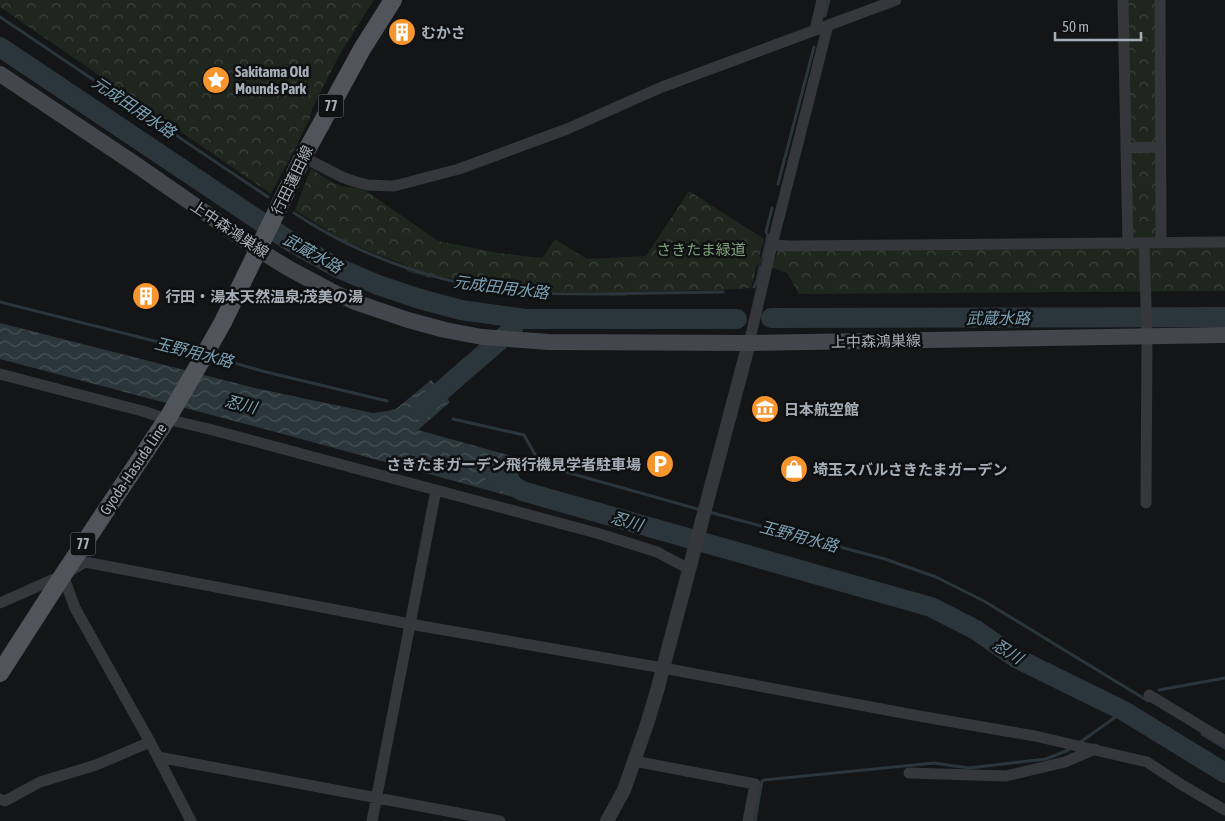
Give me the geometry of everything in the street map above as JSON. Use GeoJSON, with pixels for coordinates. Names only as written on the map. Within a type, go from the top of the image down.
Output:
{"type":"FeatureCollection","features":[{"type":"Feature","properties":{"kind":"main road","name":"行田蓮田線"},"geometry":{"type":"LineString","coordinates":[[167,417],[223,322],[303,157],[362,48],[393,0]]}},
{"type":"Feature","properties":{"kind":"main road","name":"上中森鴻巣線"},"geometry":{"type":"LineString","coordinates":[[0,74],[142,169],[262,244],[313,282],[372,309],[417,323],[482,337],[527,341],[663,343],[750,336],[1146,331],[1225,335]]}},
{"type":"Feature","properties":{"kind":"main road","name":"Gyoda-Hasuda Line"},"geometry":{"type":"LineString","coordinates":[[0,673],[167,417]]}},
{"type":"Feature","properties":{"kind":"street"},"geometry":{"type":"LineString","coordinates":[[814,30],[822,0]]}},
{"type":"Feature","properties":{"kind":"street"},"geometry":{"type":"LineString","coordinates":[[303,157],[353,181],[368,185],[394,186],[459,169],[567,129],[662,88],[896,0]]}},
{"type":"Feature","properties":{"kind":"street"},"geometry":{"type":"LineString","coordinates":[[1123,0],[1128,244]]}},
{"type":"Feature","properties":{"kind":"street"},"geometry":{"type":"LineString","coordinates":[[1160,0],[1161,243]]}},
{"type":"Feature","properties":{"kind":"street"},"geometry":{"type":"LineString","coordinates":[[606,821],[624,790],[647,724],[663,668],[750,336],[828,25]]}},
{"type":"Feature","properties":{"kind":"street"},"geometry":{"type":"LineString","coordinates":[[1126,148],[1161,147]]}},
{"type":"Feature","properties":{"kind":"street"},"geometry":{"type":"LineString","coordinates":[[772,245],[1225,242]]}},
{"type":"Feature","properties":{"kind":"street"},"geometry":{"type":"LineString","coordinates":[[1144,243],[1146,302],[1146,503]]}},
{"type":"Feature","properties":{"kind":"street"},"geometry":{"type":"LineString","coordinates":[[0,374],[209,428],[600,534],[657,552],[689,565]]}},
{"type":"Feature","properties":{"kind":"street"},"geometry":{"type":"LineString","coordinates":[[372,821],[436,490]]}},
{"type":"Feature","properties":{"kind":"street"},"geometry":{"type":"LineString","coordinates":[[0,603],[63,575],[85,562],[410,624],[1036,736],[1146,762],[1225,810]]}},
{"type":"Feature","properties":{"kind":"street"},"geometry":{"type":"LineString","coordinates":[[63,575],[75,608],[150,742],[191,821]]}},
{"type":"Feature","properties":{"kind":"street"},"geometry":{"type":"LineString","coordinates":[[1149,695],[1225,741]]}},
{"type":"Feature","properties":{"kind":"street"},"geometry":{"type":"LineString","coordinates":[[0,799],[5,801],[40,782],[96,765],[150,742]]}},
{"type":"Feature","properties":{"kind":"street"},"geometry":{"type":"LineString","coordinates":[[910,773],[1006,776],[1064,762],[1095,749]]}},
{"type":"Feature","properties":{"kind":"street"},"geometry":{"type":"LineString","coordinates":[[158,757],[500,821]]}},
{"type":"Feature","properties":{"kind":"street"},"geometry":{"type":"LineString","coordinates":[[634,761],[755,784],[748,821]]}},
{"type":"Feature","properties":{"kind":"green space","name":"Sakitama Old Mounds Park"},"geometry":{"type":"Polygon","coordinates":[[[0,0],[374,0],[341,52],[312,109],[310,118],[298,143],[271,194],[0,7],[0,0]]]}},
{"type":"Feature","properties":{"kind":"green space","name":"さきたま緑道"},"geometry":{"type":"Polygon","coordinates":[[[1121,0],[1163,0],[1165,245],[1225,245],[1225,291],[799,294],[787,273],[757,265],[751,288],[626,292],[626,296],[609,296],[608,292],[538,292],[537,296],[507,294],[507,289],[482,286],[431,274],[430,278],[406,271],[408,266],[344,241],[295,210],[311,168],[334,183],[346,187],[362,188],[438,241],[499,253],[541,258],[555,239],[587,259],[646,256],[689,191],[764,239],[759,257],[775,259],[778,250],[1123,247],[1121,0]]]}},
{"type":"Feature","properties":{"kind":"water"},"geometry":{"type":"Polygon","coordinates":[[[0,323],[255,388],[373,413],[396,409],[431,380],[450,402],[418,430],[512,456],[520,479],[516,498],[0,359],[0,323]]]}},
{"type":"Feature","properties":{"kind":"waterway","name":"元成田用水路"},"geometry":{"type":"LineString","coordinates":[[825,16],[829,0]]}},
{"type":"Feature","properties":{"kind":"waterway","name":"元成田用水路"},"geometry":{"type":"LineString","coordinates":[[0,17],[268,197]]}},
{"type":"Feature","properties":{"kind":"waterway","name":"武蔵水路"},"geometry":{"type":"LineString","coordinates":[[0,47],[291,242],[338,268],[378,285],[461,310],[526,319],[737,319]]}},
{"type":"Feature","properties":{"kind":"waterway","name":"元成田用水路"},"geometry":{"type":"LineString","coordinates":[[778,184],[814,47]]}},
{"type":"Feature","properties":{"kind":"waterway","name":"元成田用水路"},"geometry":{"type":"LineString","coordinates":[[763,257],[768,235],[766,232],[772,208]]}},
{"type":"Feature","properties":{"kind":"waterway","name":"元成田用水路"},"geometry":{"type":"LineString","coordinates":[[294,213],[339,240],[406,268],[485,288],[517,292],[565,294],[723,292]]}},
{"type":"Feature","properties":{"kind":"waterway","name":"元成田用水路"},"geometry":{"type":"LineString","coordinates":[[754,287],[760,267]]}},
{"type":"Feature","properties":{"kind":"waterway","name":"玉野用水路"},"geometry":{"type":"LineString","coordinates":[[0,302],[198,352]]}},
{"type":"Feature","properties":{"kind":"waterway","name":"武蔵水路"},"geometry":{"type":"LineString","coordinates":[[771,318],[1225,317]]}},
{"type":"Feature","properties":{"kind":"waterway"},"geometry":{"type":"LineString","coordinates":[[420,410],[513,329]]}},
{"type":"Feature","properties":{"kind":"waterway","name":"玉野用水路"},"geometry":{"type":"LineString","coordinates":[[211,356],[262,371],[387,401]]}},
{"type":"Feature","properties":{"kind":"waterway","name":"玉野用水路"},"geometry":{"type":"LineString","coordinates":[[453,419],[524,435],[541,465],[701,510]]}},
{"type":"Feature","properties":{"kind":"waterway","name":"忍川"},"geometry":{"type":"LineString","coordinates":[[494,474],[522,491],[931,607],[976,630],[1016,658],[1124,711],[1225,773]]}},
{"type":"Feature","properties":{"kind":"waterway","name":"玉野用水路"},"geometry":{"type":"LineString","coordinates":[[709,512],[885,559],[936,577],[984,601],[1148,701]]}},
{"type":"Feature","properties":{"kind":"waterway","name":"玉野用水路"},"geometry":{"type":"LineString","coordinates":[[1159,690],[1225,678]]}},
{"type":"Feature","properties":{"kind":"waterway"},"geometry":{"type":"LineString","coordinates":[[1079,743],[1124,711]]}},
{"type":"Feature","properties":{"kind":"waterway"},"geometry":{"type":"LineString","coordinates":[[1202,734],[1225,748]]}},
{"type":"Feature","properties":{"kind":"waterway"},"geometry":{"type":"LineString","coordinates":[[755,821],[762,781],[764,780],[934,763],[969,768],[1046,759],[1072,748]]}},
{"type":"Feature","properties":{"kind":"place","name":"むかさ"},"geometry":{"type":"Point","coordinates":[402,32]}},
{"type":"Feature","properties":{"kind":"place","name":"Sakitama Old Mounds Park"},"geometry":{"type":"Point","coordinates":[216,80]}},
{"type":"Feature","properties":{"kind":"place","name":"行田・湯本天然温泉;茂美の湯"},"geometry":{"type":"Point","coordinates":[146,296]}},
{"type":"Feature","properties":{"kind":"place","name":"日本航空館"},"geometry":{"type":"Point","coordinates":[765,409]}},
{"type":"Feature","properties":{"kind":"place","name":"さきたまガーデン飛行機見学者駐車場"},"geometry":{"type":"Point","coordinates":[660,464]}},
{"type":"Feature","properties":{"kind":"place","name":"埼玉スバルさきたまガーデン"},"geometry":{"type":"Point","coordinates":[794,469]}}]}
